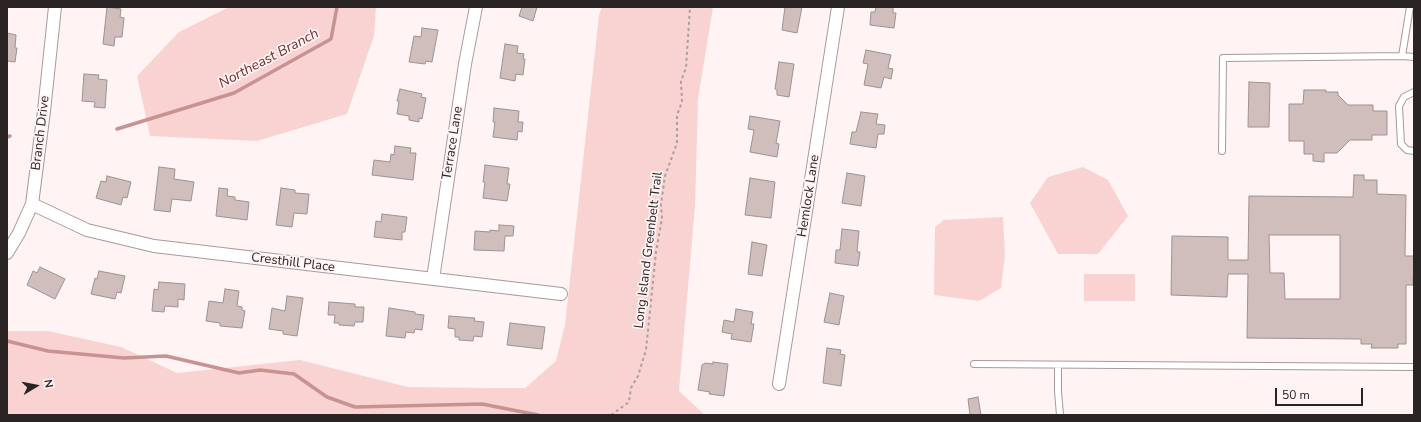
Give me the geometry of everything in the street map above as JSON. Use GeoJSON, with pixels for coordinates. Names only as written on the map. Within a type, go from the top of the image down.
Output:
{"type":"FeatureCollection","features":[{"type":"Feature","properties":{"kind":"street","name":"Branch Drive"},"geometry":{"type":"LineString","coordinates":[[7,253],[32,204],[44,111],[54,7]]}},
{"type":"Feature","properties":{"kind":"street","name":"Terrace Lane"},"geometry":{"type":"LineString","coordinates":[[433,279],[465,64],[476,7]]}},
{"type":"Feature","properties":{"kind":"street","name":"Hemlock Lane"},"geometry":{"type":"LineString","coordinates":[[779,384],[838,7]]}},
{"type":"Feature","properties":{"kind":"street","name":"Cresthill Place"},"geometry":{"type":"LineString","coordinates":[[32,204],[87,230],[154,246],[561,294]]}},
{"type":"Feature","properties":{"kind":"lane"},"geometry":{"type":"LineString","coordinates":[[1402,56],[1410,7]]}},
{"type":"Feature","properties":{"kind":"lane"},"geometry":{"type":"LineString","coordinates":[[1222,151],[1223,58],[1414,57]]}},
{"type":"Feature","properties":{"kind":"lane"},"geometry":{"type":"LineString","coordinates":[[1414,92],[1404,97],[1400,106],[1401,144],[1407,150],[1414,151]]}},
{"type":"Feature","properties":{"kind":"lane"},"geometry":{"type":"LineString","coordinates":[[974,364],[1414,367]]}},
{"type":"Feature","properties":{"kind":"lane"},"geometry":{"type":"LineString","coordinates":[[1058,365],[1060,415]]}},
{"type":"Feature","properties":{"kind":"path","name":"Long Island Greenbelt Trail"},"geometry":{"type":"LineString","coordinates":[[611,415],[629,402],[631,388],[638,376],[646,350],[656,252],[662,218],[661,204],[665,176],[677,143],[677,115],[682,102],[681,81],[686,68],[690,7]]}},
{"type":"Feature","properties":{"kind":"shaded area"},"geometry":{"type":"Polygon","coordinates":[[[229,7],[376,7],[374,36],[347,114],[257,141],[150,136],[137,76],[179,32],[229,7]]]}},
{"type":"Feature","properties":{"kind":"shaded area"},"geometry":{"type":"Polygon","coordinates":[[[602,7],[713,7],[698,99],[695,206],[679,391],[705,415],[7,415],[7,331],[48,331],[121,347],[177,373],[300,360],[408,387],[525,388],[556,361],[565,325],[599,15],[602,7]]]}},
{"type":"Feature","properties":{"kind":"shaded area"},"geometry":{"type":"Polygon","coordinates":[[[1083,167],[1108,180],[1128,216],[1098,254],[1058,254],[1030,203],[1048,177],[1083,167]]]}},
{"type":"Feature","properties":{"kind":"shaded area"},"geometry":{"type":"Polygon","coordinates":[[[1003,217],[1005,256],[1001,288],[979,301],[934,295],[935,227],[944,220],[1003,217]]]}},
{"type":"Feature","properties":{"kind":"shaded area"},"geometry":{"type":"Polygon","coordinates":[[[1084,274],[1135,274],[1135,301],[1084,301],[1084,274]]]}},
{"type":"Feature","properties":{"kind":"building"},"geometry":{"type":"Polygon","coordinates":[[[107,7],[121,9],[120,17],[124,18],[122,37],[115,37],[114,46],[103,44],[107,7]]]}},
{"type":"Feature","properties":{"kind":"building"},"geometry":{"type":"Polygon","coordinates":[[[522,7],[537,7],[533,21],[519,16],[522,7]]]}},
{"type":"Feature","properties":{"kind":"building"},"geometry":{"type":"Polygon","coordinates":[[[785,7],[802,7],[797,33],[782,30],[785,7]]]}},
{"type":"Feature","properties":{"kind":"building"},"geometry":{"type":"Polygon","coordinates":[[[876,7],[893,7],[893,13],[896,13],[894,28],[870,25],[871,12],[875,12],[876,7]]]}},
{"type":"Feature","properties":{"kind":"building"},"geometry":{"type":"Polygon","coordinates":[[[422,28],[438,30],[432,62],[426,61],[425,64],[409,62],[414,36],[421,37],[422,28]]]}},
{"type":"Feature","properties":{"kind":"building"},"geometry":{"type":"Polygon","coordinates":[[[7,33],[16,35],[15,48],[17,48],[15,62],[7,61],[7,33]]]}},
{"type":"Feature","properties":{"kind":"building"},"geometry":{"type":"Polygon","coordinates":[[[505,44],[518,46],[517,53],[524,54],[523,59],[525,59],[523,75],[516,74],[515,81],[500,78],[505,44]]]}},
{"type":"Feature","properties":{"kind":"building"},"geometry":{"type":"Polygon","coordinates":[[[866,50],[891,55],[888,68],[893,69],[891,79],[884,77],[881,88],[864,85],[868,64],[863,63],[866,50]]]}},
{"type":"Feature","properties":{"kind":"building"},"geometry":{"type":"Polygon","coordinates":[[[779,62],[794,64],[789,97],[777,95],[777,90],[775,89],[779,62]]]}},
{"type":"Feature","properties":{"kind":"building"},"geometry":{"type":"Polygon","coordinates":[[[84,74],[99,75],[98,79],[107,80],[105,108],[94,107],[95,102],[82,101],[84,74]]]}},
{"type":"Feature","properties":{"kind":"building"},"geometry":{"type":"Polygon","coordinates":[[[1249,82],[1270,83],[1269,127],[1248,127],[1249,82]]]}},
{"type":"Feature","properties":{"kind":"building"},"geometry":{"type":"Polygon","coordinates":[[[400,89],[422,94],[421,97],[426,98],[422,119],[419,118],[419,122],[409,120],[409,116],[397,114],[399,101],[397,101],[400,89]]]}},
{"type":"Feature","properties":{"kind":"building"},"geometry":{"type":"Polygon","coordinates":[[[1304,90],[1326,90],[1326,92],[1338,92],[1338,95],[1348,105],[1373,105],[1373,111],[1387,111],[1387,135],[1372,135],[1372,140],[1350,140],[1337,153],[1324,153],[1324,162],[1313,161],[1313,154],[1304,154],[1304,141],[1289,141],[1289,104],[1303,104],[1304,90]]]}},
{"type":"Feature","properties":{"kind":"building"},"geometry":{"type":"Polygon","coordinates":[[[494,108],[519,111],[518,122],[523,122],[522,132],[518,131],[517,140],[493,137],[495,122],[493,122],[494,108]]]}},
{"type":"Feature","properties":{"kind":"building"},"geometry":{"type":"Polygon","coordinates":[[[861,112],[878,114],[876,124],[885,125],[884,134],[878,134],[876,148],[850,144],[852,132],[856,132],[861,112]]]}},
{"type":"Feature","properties":{"kind":"building"},"geometry":{"type":"Polygon","coordinates":[[[750,116],[780,121],[776,143],[779,144],[777,157],[750,152],[754,130],[748,129],[750,116]]]}},
{"type":"Feature","properties":{"kind":"building"},"geometry":{"type":"Polygon","coordinates":[[[395,146],[411,148],[410,153],[416,153],[413,180],[372,175],[374,160],[390,162],[391,154],[394,155],[395,146]]]}},
{"type":"Feature","properties":{"kind":"building"},"geometry":{"type":"Polygon","coordinates":[[[485,165],[509,168],[507,184],[510,184],[507,201],[483,198],[485,165]]]}},
{"type":"Feature","properties":{"kind":"building"},"geometry":{"type":"Polygon","coordinates":[[[159,167],[175,169],[174,179],[194,182],[191,201],[172,199],[170,212],[154,210],[159,167]]]}},
{"type":"Feature","properties":{"kind":"building"},"geometry":{"type":"Polygon","coordinates":[[[847,173],[865,176],[861,206],[842,203],[847,173]]]}},
{"type":"Feature","properties":{"kind":"building"},"geometry":{"type":"Polygon","coordinates":[[[1354,175],[1364,175],[1364,180],[1377,180],[1377,194],[1406,195],[1405,256],[1414,256],[1413,285],[1406,285],[1406,344],[1398,344],[1398,348],[1371,348],[1372,344],[1361,344],[1361,339],[1247,338],[1248,274],[1228,274],[1227,297],[1171,295],[1172,236],[1228,237],[1228,260],[1248,260],[1249,196],[1353,197],[1354,175]],[[1269,235],[1270,273],[1284,273],[1285,299],[1340,299],[1340,235],[1269,235]]]}},
{"type":"Feature","properties":{"kind":"building"},"geometry":{"type":"Polygon","coordinates":[[[107,176],[131,182],[127,198],[123,197],[121,205],[96,198],[101,181],[106,182],[107,176]]]}},
{"type":"Feature","properties":{"kind":"building"},"geometry":{"type":"Polygon","coordinates":[[[750,178],[775,182],[771,218],[745,215],[750,178]]]}},
{"type":"Feature","properties":{"kind":"building"},"geometry":{"type":"Polygon","coordinates":[[[219,188],[228,189],[227,196],[235,197],[235,200],[249,202],[247,220],[216,216],[219,188]]]}},
{"type":"Feature","properties":{"kind":"building"},"geometry":{"type":"Polygon","coordinates":[[[281,188],[295,190],[295,193],[309,194],[307,214],[294,213],[292,227],[276,225],[281,188]]]}},
{"type":"Feature","properties":{"kind":"building"},"geometry":{"type":"Polygon","coordinates":[[[382,214],[407,217],[405,232],[402,232],[402,240],[374,237],[376,221],[381,222],[382,214]]]}},
{"type":"Feature","properties":{"kind":"building"},"geometry":{"type":"Polygon","coordinates":[[[499,225],[514,226],[513,236],[505,236],[504,251],[474,250],[475,231],[499,231],[499,225]]]}},
{"type":"Feature","properties":{"kind":"building"},"geometry":{"type":"Polygon","coordinates":[[[842,229],[859,231],[857,252],[860,252],[858,266],[835,263],[836,250],[840,250],[842,229]]]}},
{"type":"Feature","properties":{"kind":"building"},"geometry":{"type":"Polygon","coordinates":[[[752,242],[767,245],[762,276],[748,274],[752,242]]]}},
{"type":"Feature","properties":{"kind":"building"},"geometry":{"type":"Polygon","coordinates":[[[40,267],[65,279],[55,299],[27,285],[33,271],[37,273],[40,267]]]}},
{"type":"Feature","properties":{"kind":"building"},"geometry":{"type":"Polygon","coordinates":[[[99,271],[125,276],[121,293],[117,292],[115,299],[91,294],[95,278],[97,279],[99,271]]]}},
{"type":"Feature","properties":{"kind":"building"},"geometry":{"type":"Polygon","coordinates":[[[159,282],[185,284],[184,300],[178,299],[178,307],[165,306],[164,312],[152,311],[154,289],[158,290],[159,282]]]}},
{"type":"Feature","properties":{"kind":"building"},"geometry":{"type":"Polygon","coordinates":[[[225,289],[239,291],[237,306],[242,307],[242,310],[245,311],[242,328],[220,326],[220,323],[206,321],[209,301],[223,303],[225,289]]]}},
{"type":"Feature","properties":{"kind":"building"},"geometry":{"type":"Polygon","coordinates":[[[830,293],[844,296],[839,325],[824,322],[830,293]]]}},
{"type":"Feature","properties":{"kind":"building"},"geometry":{"type":"Polygon","coordinates":[[[287,296],[303,298],[297,336],[283,334],[283,331],[269,329],[272,308],[285,311],[287,296]]]}},
{"type":"Feature","properties":{"kind":"building"},"geometry":{"type":"Polygon","coordinates":[[[329,302],[355,304],[355,307],[364,307],[363,322],[355,322],[354,326],[339,325],[339,323],[334,323],[335,315],[328,315],[329,302]]]}},
{"type":"Feature","properties":{"kind":"building"},"geometry":{"type":"Polygon","coordinates":[[[389,308],[424,315],[422,330],[415,329],[414,333],[406,332],[405,338],[386,336],[389,308]]]}},
{"type":"Feature","properties":{"kind":"building"},"geometry":{"type":"Polygon","coordinates":[[[736,309],[753,312],[751,324],[754,324],[751,342],[731,339],[732,334],[722,332],[724,320],[734,322],[736,309]]]}},
{"type":"Feature","properties":{"kind":"building"},"geometry":{"type":"Polygon","coordinates":[[[449,316],[475,318],[474,321],[484,322],[482,337],[474,336],[473,341],[459,340],[459,337],[455,337],[455,329],[448,328],[449,316]]]}},
{"type":"Feature","properties":{"kind":"building"},"geometry":{"type":"Polygon","coordinates":[[[510,323],[545,327],[542,349],[507,345],[510,323]]]}},
{"type":"Feature","properties":{"kind":"building"},"geometry":{"type":"Polygon","coordinates":[[[827,348],[841,350],[840,354],[845,355],[841,386],[823,383],[827,348]]]}},
{"type":"Feature","properties":{"kind":"building"},"geometry":{"type":"Polygon","coordinates":[[[713,362],[728,364],[724,396],[709,394],[710,392],[698,390],[702,365],[705,363],[713,364],[713,362]]]}},
{"type":"Feature","properties":{"kind":"building"},"geometry":{"type":"Polygon","coordinates":[[[978,397],[981,415],[970,415],[968,399],[978,397]]]}},
{"type":"Feature","properties":{"kind":"waterway","name":"Northeast Branch"},"geometry":{"type":"LineString","coordinates":[[117,129],[234,93],[331,39],[337,7]]}},
{"type":"Feature","properties":{"kind":"waterway"},"geometry":{"type":"LineString","coordinates":[[7,341],[48,351],[124,358],[166,356],[239,373],[260,370],[294,374],[327,397],[355,407],[482,404],[538,415]]}}]}
